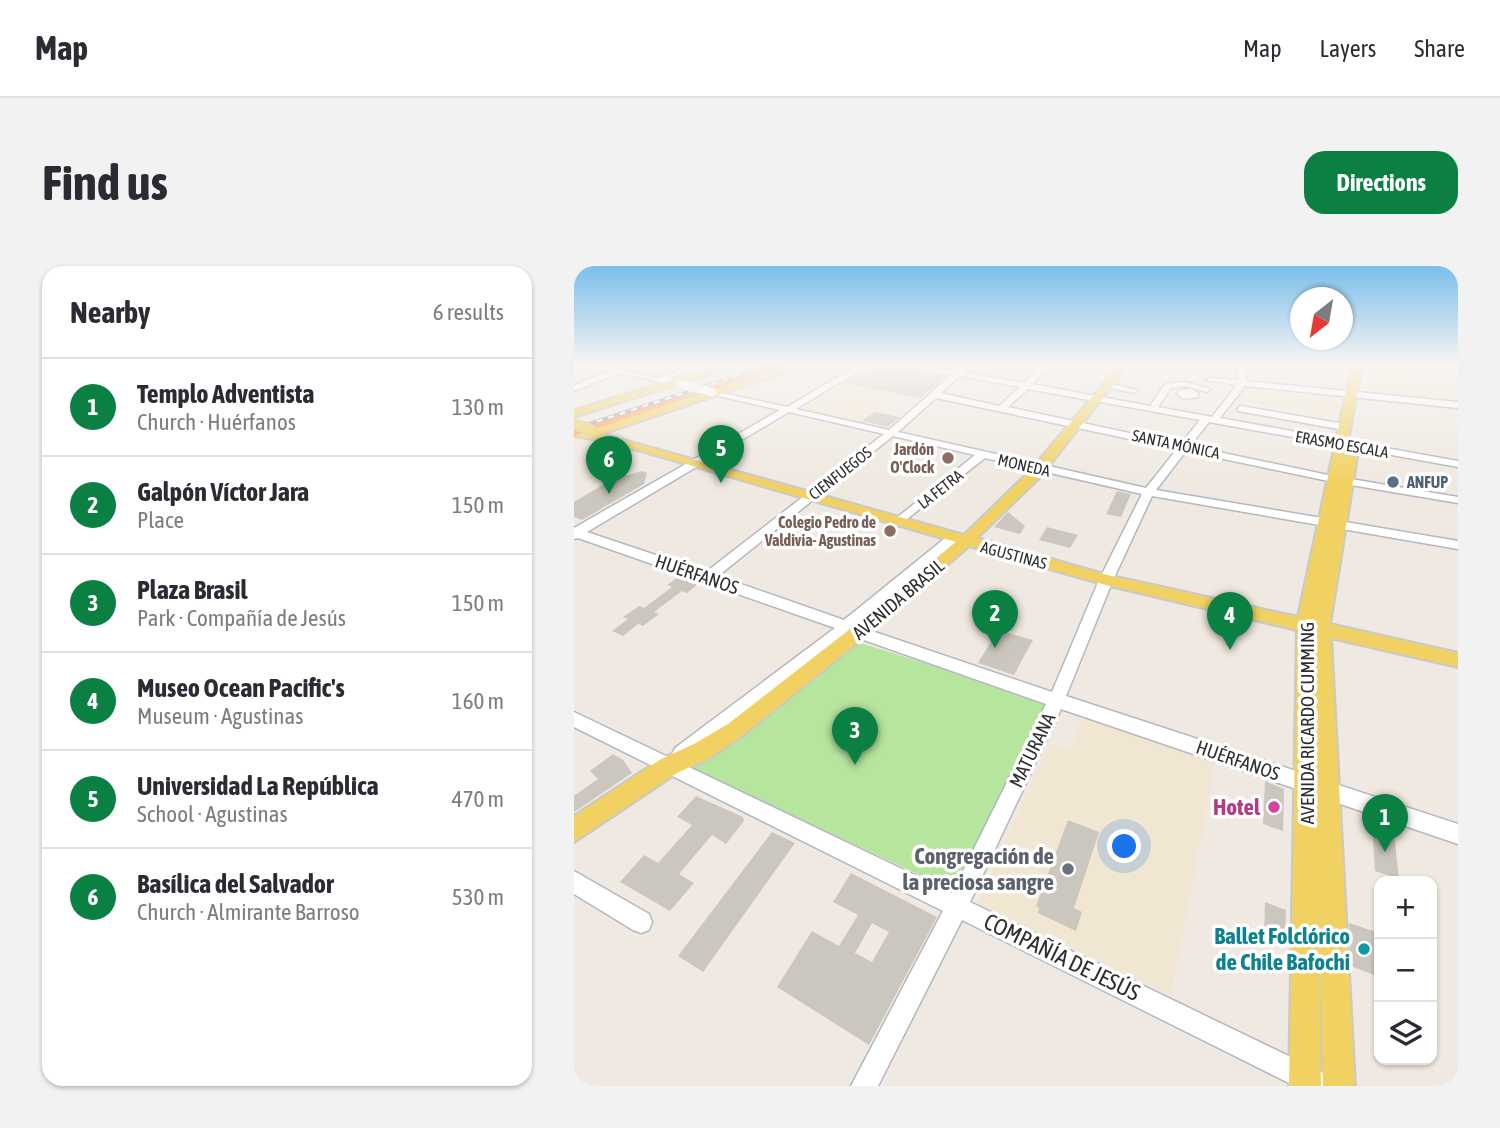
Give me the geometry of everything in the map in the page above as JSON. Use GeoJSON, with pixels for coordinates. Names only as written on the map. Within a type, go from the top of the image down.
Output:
{"type":"FeatureCollection","features":[{"type":"Feature","properties":{"kind":"highway"},"geometry":{"type":"LineString","coordinates":[[586,431],[655,403]]}},
{"type":"Feature","properties":{"kind":"highway"},"geometry":{"type":"LineString","coordinates":[[586,431],[668,403]]}},
{"type":"Feature","properties":{"kind":"main road"},"geometry":{"type":"LineString","coordinates":[[574,414],[609,403]]}},
{"type":"Feature","properties":{"kind":"main road"},"geometry":{"type":"LineString","coordinates":[[586,431],[679,403]]}},
{"type":"Feature","properties":{"kind":"main road","name":"AVENIDA BRASIL"},"geometry":{"type":"LineString","coordinates":[[574,830],[669,766],[702,751],[735,730],[959,540],[1034,467],[1087,403]]}},
{"type":"Feature","properties":{"kind":"main road","name":"AVENIDA RICARDO CUMMING"},"geometry":{"type":"LineString","coordinates":[[1347,445],[1345,427],[1353,403]]}},
{"type":"Feature","properties":{"kind":"main road","name":"AVENIDA RICARDO CUMMING"},"geometry":{"type":"LineString","coordinates":[[1339,1086],[1321,895],[1313,627],[1355,403]]}},
{"type":"Feature","properties":{"kind":"main road","name":"AGUSTINAS"},"geometry":{"type":"LineString","coordinates":[[586,431],[1106,580],[1458,660]]}},
{"type":"Feature","properties":{"kind":"main road","name":"AVENIDA RICARDO CUMMING"},"geometry":{"type":"LineString","coordinates":[[1312,1083],[1321,895]]}},
{"type":"Feature","properties":{"kind":"street","name":"MONEDA"},"geometry":{"type":"LineString","coordinates":[[758,403],[1148,492],[1458,545]]}},
{"type":"Feature","properties":{"kind":"street"},"geometry":{"type":"LineString","coordinates":[[575,533],[799,403]]}},
{"type":"Feature","properties":{"kind":"street","name":"CIENFUEGOS"},"geometry":{"type":"LineString","coordinates":[[708,577],[927,403]]}},
{"type":"Feature","properties":{"kind":"street","name":"SANTA MÓNICA"},"geometry":{"type":"LineString","coordinates":[[976,403],[1340,480],[1458,500]]}},
{"type":"Feature","properties":{"kind":"street"},"geometry":{"type":"LineString","coordinates":[[1002,408],[1007,403]]}},
{"type":"Feature","properties":{"kind":"street","name":"ERASMO ESCALA"},"geometry":{"type":"LineString","coordinates":[[1115,403],[1458,464]]}},
{"type":"Feature","properties":{"kind":"street"},"geometry":{"type":"LineString","coordinates":[[1152,410],[1156,403]]}},
{"type":"Feature","properties":{"kind":"street","name":"MATURANA"},"geometry":{"type":"LineString","coordinates":[[864,1086],[958,905],[1057,699],[1106,580],[1148,492],[1209,420],[1205,403]]}},
{"type":"Feature","properties":{"kind":"street"},"geometry":{"type":"LineString","coordinates":[[1241,409],[1345,427]]}},
{"type":"Feature","properties":{"kind":"street","name":"LA FETRA"},"geometry":{"type":"LineString","coordinates":[[898,522],[982,455]]}},
{"type":"Feature","properties":{"kind":"street","name":"HUÉRFANOS"},"geometry":{"type":"LineString","coordinates":[[575,533],[708,577],[852,630],[1458,834]]}},
{"type":"Feature","properties":{"kind":"street","name":"COMPAÑÍA DE JESÚS"},"geometry":{"type":"LineString","coordinates":[[574,719],[958,905],[1312,1083]]}},
{"type":"Feature","properties":{"kind":"street"},"geometry":{"type":"LineString","coordinates":[[574,882],[641,922]]}},
{"type":"Feature","properties":{"kind":"shaded area"},"geometry":{"type":"Polygon","coordinates":[[[811,403],[885,403],[871,410],[876,412],[859,423],[841,419],[857,407],[849,406],[831,417],[801,410],[811,403]]]}},
{"type":"Feature","properties":{"kind":"shaded area"},"geometry":{"type":"Polygon","coordinates":[[[1230,403],[1241,403],[1234,414],[1223,412],[1230,403]]]}},
{"type":"Feature","properties":{"kind":"shaded area"},"geometry":{"type":"Polygon","coordinates":[[[1255,403],[1340,403],[1338,418],[1255,403]]]}},
{"type":"Feature","properties":{"kind":"shaded area"},"geometry":{"type":"Polygon","coordinates":[[[1085,715],[1216,761],[1171,995],[978,903],[1049,743],[1071,751],[1085,715]]]}},
{"type":"Feature","properties":{"kind":"green space"},"geometry":{"type":"Polygon","coordinates":[[[857,642],[1048,701],[954,891],[692,769],[693,764],[857,642]]]}},
{"type":"Feature","properties":{"kind":"building"},"geometry":{"type":"Polygon","coordinates":[[[875,412],[900,417],[888,427],[862,421],[875,412]]]}},
{"type":"Feature","properties":{"kind":"building"},"geometry":{"type":"Polygon","coordinates":[[[642,471],[647,473],[644,484],[582,520],[574,517],[574,502],[611,480],[642,471]]]}},
{"type":"Feature","properties":{"kind":"building"},"geometry":{"type":"Polygon","coordinates":[[[1117,491],[1131,494],[1121,517],[1106,514],[1117,491]]]}},
{"type":"Feature","properties":{"kind":"building"},"geometry":{"type":"Polygon","coordinates":[[[1008,512],[1025,526],[1020,534],[994,527],[1008,512]]]}},
{"type":"Feature","properties":{"kind":"building"},"geometry":{"type":"Polygon","coordinates":[[[1047,527],[1078,535],[1070,548],[1039,540],[1047,527]]]}},
{"type":"Feature","properties":{"kind":"building"},"geometry":{"type":"Polygon","coordinates":[[[679,576],[699,583],[687,593],[682,591],[654,612],[659,614],[643,626],[638,624],[623,636],[612,631],[628,619],[623,617],[639,606],[644,608],[672,587],[667,585],[679,576]]]}},
{"type":"Feature","properties":{"kind":"building"},"geometry":{"type":"Polygon","coordinates":[[[998,630],[1033,640],[1014,675],[978,663],[998,630]]]}},
{"type":"Feature","properties":{"kind":"building"},"geometry":{"type":"Polygon","coordinates":[[[613,754],[623,760],[632,773],[574,812],[574,796],[598,779],[590,771],[613,754]]]}},
{"type":"Feature","properties":{"kind":"building","name":"Hotel"},"geometry":{"type":"Polygon","coordinates":[[[1265,781],[1284,789],[1283,831],[1263,824],[1265,781]]]}},
{"type":"Feature","properties":{"kind":"building"},"geometry":{"type":"Polygon","coordinates":[[[696,796],[743,817],[744,821],[726,844],[712,835],[679,874],[694,883],[670,911],[620,882],[644,855],[658,863],[692,825],[677,817],[696,796]]]}},
{"type":"Feature","properties":{"kind":"building","name":"Congregación de la preciosa sangre"},"geometry":{"type":"Polygon","coordinates":[[[1068,820],[1099,832],[1074,908],[1082,912],[1076,931],[1038,913],[1039,908],[1036,906],[1068,820]]]}},
{"type":"Feature","properties":{"kind":"building"},"geometry":{"type":"Polygon","coordinates":[[[1372,825],[1394,833],[1399,876],[1375,871],[1372,825]]]}},
{"type":"Feature","properties":{"kind":"building"},"geometry":{"type":"Polygon","coordinates":[[[772,832],[795,843],[703,972],[678,956],[772,832]]]}},
{"type":"Feature","properties":{"kind":"building"},"geometry":{"type":"Polygon","coordinates":[[[851,873],[937,917],[869,1045],[777,987],[812,931],[839,946],[858,915],[833,902],[851,873]],[[872,923],[855,953],[872,962],[889,932],[872,923]]]}},
{"type":"Feature","properties":{"kind":"building"},"geometry":{"type":"Polygon","coordinates":[[[1265,902],[1286,910],[1285,941],[1264,934],[1265,902]]]}},
{"type":"Feature","properties":{"kind":"building","name":"Ballet Folclórico de Chile Bafochi"},"geometry":{"type":"Polygon","coordinates":[[[1349,923],[1374,931],[1374,975],[1351,966],[1349,923]]]}},
{"type":"Feature","properties":{"kind":"railway"},"geometry":{"type":"LineString","coordinates":[[574,429],[653,403]]}},
{"type":"Feature","properties":{"kind":"place","name":"Jardón O'Clock"},"geometry":{"type":"Point","coordinates":[948,458]}},
{"type":"Feature","properties":{"kind":"place","name":"ANFUP"},"geometry":{"type":"Point","coordinates":[1393,482]}},
{"type":"Feature","properties":{"kind":"place","name":"Universidad La República"},"geometry":{"type":"Point","coordinates":[721,483]}},
{"type":"Feature","properties":{"kind":"place","name":"Basílica del Salvador"},"geometry":{"type":"Point","coordinates":[609,494]}},
{"type":"Feature","properties":{"kind":"place","name":"Colegio Pedro de Valdivia- Agustinas"},"geometry":{"type":"Point","coordinates":[890,531]}},
{"type":"Feature","properties":{"kind":"place","name":"Galpón Víctor Jara"},"geometry":{"type":"Point","coordinates":[995,648]}},
{"type":"Feature","properties":{"kind":"place","name":"Museo Ocean Pacific's"},"geometry":{"type":"Point","coordinates":[1230,650]}},
{"type":"Feature","properties":{"kind":"place","name":"Plaza Brasil"},"geometry":{"type":"Point","coordinates":[855,765]}},
{"type":"Feature","properties":{"kind":"place","name":"Hotel"},"geometry":{"type":"Point","coordinates":[1274,807]}},
{"type":"Feature","properties":{"kind":"place","name":"Templo Adventista"},"geometry":{"type":"Point","coordinates":[1385,852]}},
{"type":"Feature","properties":{"kind":"place","name":"Congregación de la preciosa sangre"},"geometry":{"type":"Point","coordinates":[1068,869]}},
{"type":"Feature","properties":{"kind":"place","name":"Ballet Folclórico de Chile Bafochi"},"geometry":{"type":"Point","coordinates":[1364,949]}}]}
